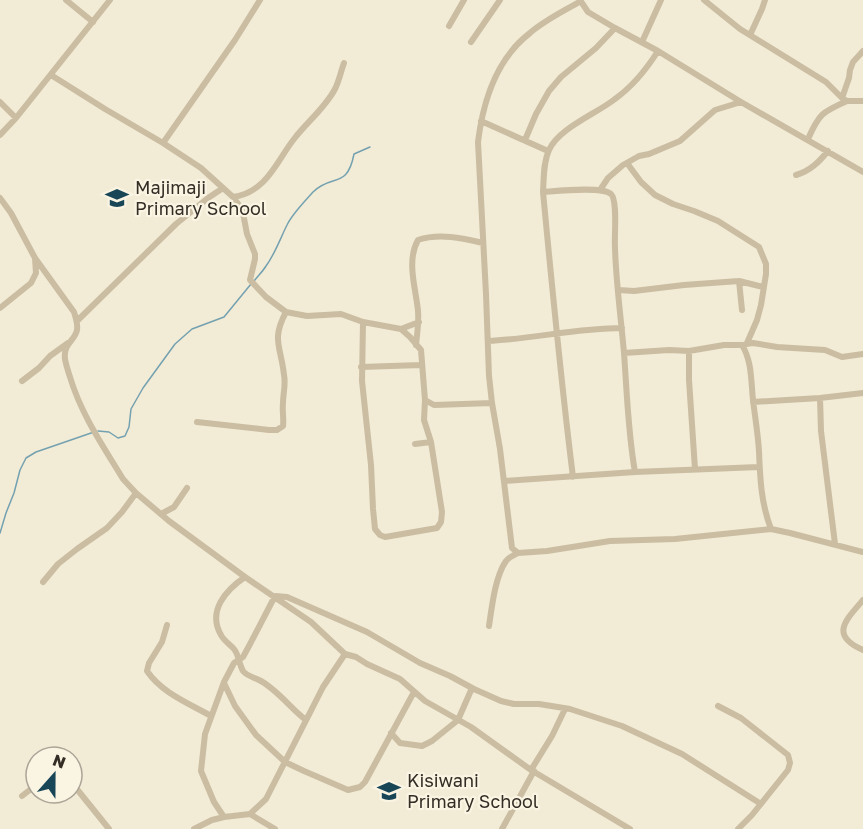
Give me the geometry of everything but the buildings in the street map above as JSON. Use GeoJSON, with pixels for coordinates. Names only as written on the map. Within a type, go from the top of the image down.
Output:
{"type":"FeatureCollection","features":[{"type":"Feature","properties":{"kind":"street"},"geometry":{"type":"LineString","coordinates":[[66,0],[93,22]]}},
{"type":"Feature","properties":{"kind":"street"},"geometry":{"type":"LineString","coordinates":[[0,135],[110,0]]}},
{"type":"Feature","properties":{"kind":"street"},"geometry":{"type":"LineString","coordinates":[[163,143],[260,0]]}},
{"type":"Feature","properties":{"kind":"street"},"geometry":{"type":"LineString","coordinates":[[449,26],[464,0]]}},
{"type":"Feature","properties":{"kind":"street"},"geometry":{"type":"LineString","coordinates":[[471,42],[500,0]]}},
{"type":"Feature","properties":{"kind":"street"},"geometry":{"type":"LineString","coordinates":[[642,42],[661,0]]}},
{"type":"Feature","properties":{"kind":"street"},"geometry":{"type":"LineString","coordinates":[[704,0],[750,35],[826,82],[845,99],[863,101]]}},
{"type":"Feature","properties":{"kind":"street"},"geometry":{"type":"LineString","coordinates":[[750,35],[765,0]]}},
{"type":"Feature","properties":{"kind":"street"},"geometry":{"type":"LineString","coordinates":[[518,553],[512,548],[489,376],[478,142],[481,121],[494,79],[510,53],[528,34],[581,1],[588,12],[863,172]]}},
{"type":"Feature","properties":{"kind":"street"},"geometry":{"type":"LineString","coordinates":[[525,140],[549,91],[561,77],[596,48],[615,28]]}},
{"type":"Feature","properties":{"kind":"street"},"geometry":{"type":"LineString","coordinates":[[573,477],[561,383],[543,192],[544,171],[551,146],[568,129],[615,100],[642,75],[658,51]]}},
{"type":"Feature","properties":{"kind":"street"},"geometry":{"type":"LineString","coordinates":[[808,139],[818,118],[845,99],[850,70],[863,51]]}},
{"type":"Feature","properties":{"kind":"street"},"geometry":{"type":"LineString","coordinates":[[233,197],[249,192],[270,176],[293,140],[326,103],[336,87],[344,63]]}},
{"type":"Feature","properties":{"kind":"street"},"geometry":{"type":"LineString","coordinates":[[51,75],[201,168],[233,197],[243,213],[247,234],[255,254],[249,277],[266,297],[286,312],[307,316],[341,314],[363,322],[401,329],[410,337],[421,350],[425,400],[424,420],[431,442],[442,512],[442,519],[437,528],[385,537],[380,536],[375,529],[373,485],[364,406],[363,322]]}},
{"type":"Feature","properties":{"kind":"street"},"geometry":{"type":"LineString","coordinates":[[0,102],[16,118]]}},
{"type":"Feature","properties":{"kind":"street"},"geometry":{"type":"LineString","coordinates":[[600,190],[615,171],[627,163],[639,156],[680,141],[715,110],[741,102]]}},
{"type":"Feature","properties":{"kind":"street"},"geometry":{"type":"LineString","coordinates":[[481,121],[548,151]]}},
{"type":"Feature","properties":{"kind":"street"},"geometry":{"type":"LineString","coordinates":[[796,175],[812,167],[828,151]]}},
{"type":"Feature","properties":{"kind":"street"},"geometry":{"type":"LineString","coordinates":[[627,163],[641,182],[655,195],[717,221],[759,247],[766,264],[757,320],[744,344],[749,362],[765,513],[771,529]]}},
{"type":"Feature","properties":{"kind":"street"},"geometry":{"type":"LineString","coordinates":[[77,321],[182,219],[224,188]]}},
{"type":"Feature","properties":{"kind":"street"},"geometry":{"type":"LineString","coordinates":[[543,192],[600,190],[610,193],[615,198],[614,238],[635,472]]}},
{"type":"Feature","properties":{"kind":"street"},"geometry":{"type":"LineString","coordinates":[[0,198],[11,213],[35,258],[74,312],[77,321],[75,335],[68,343],[22,381]]}},
{"type":"Feature","properties":{"kind":"street"},"geometry":{"type":"LineString","coordinates":[[416,345],[419,322],[413,254],[418,240],[429,236],[441,236],[483,243]]}},
{"type":"Feature","properties":{"kind":"street"},"geometry":{"type":"LineString","coordinates":[[0,308],[31,283],[36,273],[35,258]]}},
{"type":"Feature","properties":{"kind":"street"},"geometry":{"type":"LineString","coordinates":[[618,290],[634,291],[739,281],[763,287]]}},
{"type":"Feature","properties":{"kind":"street"},"geometry":{"type":"LineString","coordinates":[[739,281],[742,310]]}},
{"type":"Feature","properties":{"kind":"street"},"geometry":{"type":"LineString","coordinates":[[197,422],[269,430],[277,430],[283,426],[282,404],[285,376],[277,336],[286,312]]}},
{"type":"Feature","properties":{"kind":"street"},"geometry":{"type":"LineString","coordinates":[[401,329],[419,322]]}},
{"type":"Feature","properties":{"kind":"street"},"geometry":{"type":"LineString","coordinates":[[488,341],[600,328],[622,328]]}},
{"type":"Feature","properties":{"kind":"street"},"geometry":{"type":"LineString","coordinates":[[68,343],[65,356],[73,388],[98,438],[123,479],[136,493],[245,577],[311,622],[345,654],[356,657],[400,679],[425,701],[471,727],[533,770],[630,829]]}},
{"type":"Feature","properties":{"kind":"street"},"geometry":{"type":"LineString","coordinates":[[624,353],[689,351],[744,344],[825,350],[842,357],[863,354]]}},
{"type":"Feature","properties":{"kind":"street"},"geometry":{"type":"LineString","coordinates":[[689,351],[695,469]]}},
{"type":"Feature","properties":{"kind":"street"},"geometry":{"type":"LineString","coordinates":[[362,367],[421,365]]}},
{"type":"Feature","properties":{"kind":"street"},"geometry":{"type":"LineString","coordinates":[[753,402],[863,393]]}},
{"type":"Feature","properties":{"kind":"street"},"geometry":{"type":"LineString","coordinates":[[820,398],[821,431],[835,544]]}},
{"type":"Feature","properties":{"kind":"street"},"geometry":{"type":"LineString","coordinates":[[425,400],[434,405],[492,403]]}},
{"type":"Feature","properties":{"kind":"street"},"geometry":{"type":"LineString","coordinates":[[424,420],[434,405]]}},
{"type":"Feature","properties":{"kind":"street"},"geometry":{"type":"LineString","coordinates":[[415,444],[431,442]]}},
{"type":"Feature","properties":{"kind":"street"},"geometry":{"type":"LineString","coordinates":[[504,481],[635,472],[759,467]]}},
{"type":"Feature","properties":{"kind":"street"},"geometry":{"type":"LineString","coordinates":[[161,514],[174,507],[188,488]]}},
{"type":"Feature","properties":{"kind":"street"},"geometry":{"type":"LineString","coordinates":[[43,582],[58,564],[107,528],[136,493]]}},
{"type":"Feature","properties":{"kind":"street"},"geometry":{"type":"LineString","coordinates":[[489,626],[495,590],[503,568],[509,558],[518,553],[548,551],[610,541],[675,539],[771,529],[863,552]]}},
{"type":"Feature","properties":{"kind":"street"},"geometry":{"type":"LineString","coordinates":[[245,577],[236,583],[219,605],[216,620],[222,637],[234,650],[243,671],[270,688],[306,720]]}},
{"type":"Feature","properties":{"kind":"street"},"geometry":{"type":"LineString","coordinates":[[224,817],[214,802],[201,771],[205,734],[224,682],[234,663],[243,657],[274,596]]}},
{"type":"Feature","properties":{"kind":"street"},"geometry":{"type":"LineString","coordinates":[[274,596],[287,597],[367,632],[420,663],[501,701],[565,708],[622,726],[682,754],[761,804]]}},
{"type":"Feature","properties":{"kind":"street"},"geometry":{"type":"LineString","coordinates":[[863,600],[848,618],[843,629],[846,639],[863,650]]}},
{"type":"Feature","properties":{"kind":"street"},"geometry":{"type":"LineString","coordinates":[[167,626],[162,642],[149,663],[147,671],[154,680],[174,696],[211,716]]}},
{"type":"Feature","properties":{"kind":"street"},"geometry":{"type":"LineString","coordinates":[[194,829],[212,820],[249,814],[266,798],[323,687],[345,654]]}},
{"type":"Feature","properties":{"kind":"street"},"geometry":{"type":"LineString","coordinates":[[224,682],[235,706],[256,735],[285,762],[342,789],[352,790],[365,782],[414,692]]}},
{"type":"Feature","properties":{"kind":"street"},"geometry":{"type":"LineString","coordinates":[[391,733],[400,743],[422,746],[432,741],[458,720],[472,688]]}},
{"type":"Feature","properties":{"kind":"street"},"geometry":{"type":"LineString","coordinates":[[718,706],[741,718],[790,759],[788,770],[738,829]]}},
{"type":"Feature","properties":{"kind":"street"},"geometry":{"type":"LineString","coordinates":[[501,829],[548,744],[565,708]]}},
{"type":"Feature","properties":{"kind":"street"},"geometry":{"type":"LineString","coordinates":[[84,798],[109,829]]}},
{"type":"Feature","properties":{"kind":"street"},"geometry":{"type":"LineString","coordinates":[[249,814],[275,829]]}},
{"type":"Feature","properties":{"kind":"waterway"},"geometry":{"type":"LineString","coordinates":[[254,281],[269,261],[289,221],[299,208],[320,186],[343,177],[351,165],[354,154],[370,147]]}},
{"type":"Feature","properties":{"kind":"waterway"},"geometry":{"type":"LineString","coordinates":[[98,431],[109,432],[118,438],[125,436],[129,427],[131,409],[143,388],[175,344],[192,329],[224,317],[251,284]]}},
{"type":"Feature","properties":{"kind":"waterway"},"geometry":{"type":"LineString","coordinates":[[0,533],[26,458],[36,452],[94,432]]}},
{"type":"Feature","properties":{"kind":"place","name":"Majimaji Primary School"},"geometry":{"type":"Point","coordinates":[117,198]}},
{"type":"Feature","properties":{"kind":"place","name":"Kisiwani Primary School"},"geometry":{"type":"Point","coordinates":[389,791]}}]}
